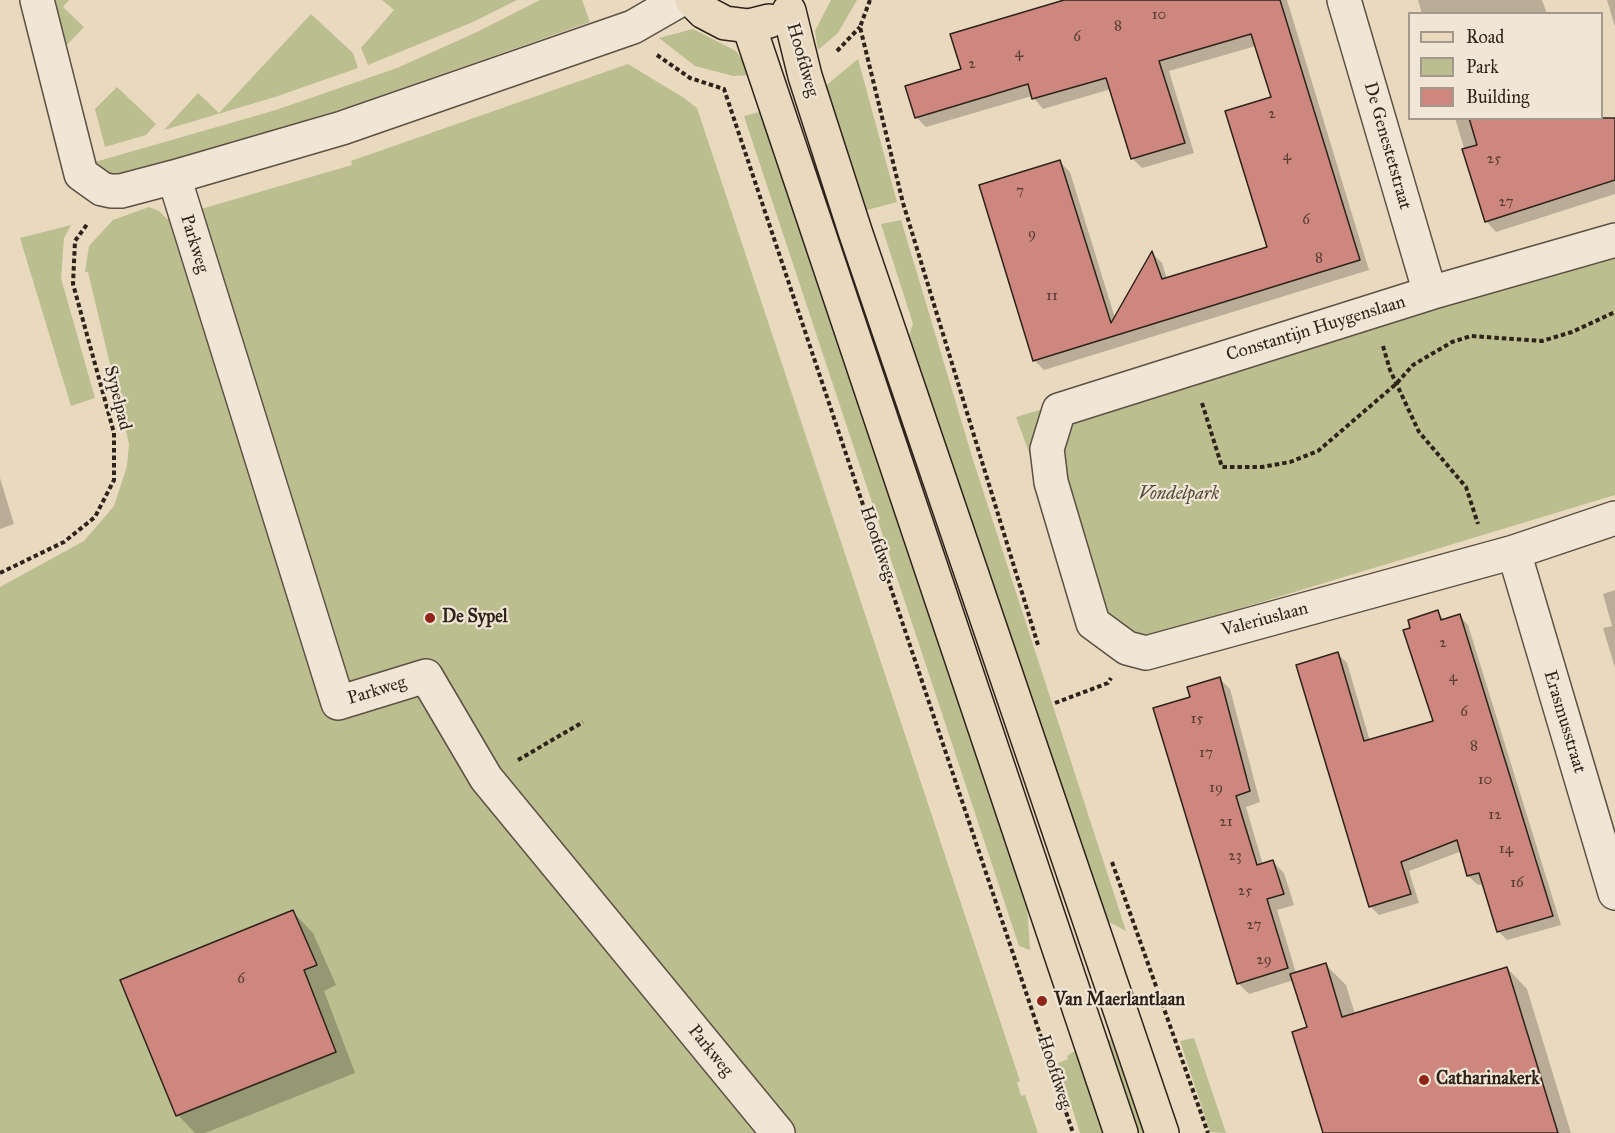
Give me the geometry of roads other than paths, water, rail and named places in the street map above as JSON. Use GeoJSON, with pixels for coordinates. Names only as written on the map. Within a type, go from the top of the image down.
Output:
{"type":"FeatureCollection","features":[{"type":"Feature","properties":{"kind":"main road"},"geometry":{"type":"LineString","coordinates":[[692,0],[704,12],[725,23],[749,26],[770,21],[793,5]]}},
{"type":"Feature","properties":{"kind":"main road","name":"Hoofdweg"},"geometry":{"type":"LineString","coordinates":[[793,5],[806,76],[862,253],[1162,1133]]}},
{"type":"Feature","properties":{"kind":"main road"},"geometry":{"type":"LineString","coordinates":[[749,26],[1121,1133]]}},
{"type":"Feature","properties":{"kind":"street"},"geometry":{"type":"LineString","coordinates":[[37,0],[81,174],[102,189],[121,191],[342,128],[633,27],[680,0]]}},
{"type":"Feature","properties":{"kind":"street","name":"De Genestetstraat"},"geometry":{"type":"LineString","coordinates":[[1344,0],[1430,293]]}},
{"type":"Feature","properties":{"kind":"street","name":"Parkweg"},"geometry":{"type":"LineString","coordinates":[[174,177],[338,703],[426,676],[486,778],[778,1133]]}},
{"type":"Feature","properties":{"kind":"street","name":"Constantijn Huygenslaan"},"geometry":{"type":"LineString","coordinates":[[1126,648],[1093,623],[1051,482],[1047,449],[1059,410],[1430,293],[1615,240]]}},
{"type":"Feature","properties":{"kind":"street","name":"Valeriuslaan"},"geometry":{"type":"LineString","coordinates":[[1126,648],[1146,653],[1501,555],[1615,518]]}},
{"type":"Feature","properties":{"kind":"street","name":"Erasmusstraat"},"geometry":{"type":"LineString","coordinates":[[1501,555],[1615,893]]}},
{"type":"Feature","properties":{"kind":"place","name":"De Sypel"},"geometry":{"type":"Point","coordinates":[430,618]}},
{"type":"Feature","properties":{"kind":"place","name":"Van Maerlantlaan"},"geometry":{"type":"Point","coordinates":[1042,1001]}},
{"type":"Feature","properties":{"kind":"place","name":"Catharinakerk"},"geometry":{"type":"Point","coordinates":[1424,1080]}},
{"type":"Feature","properties":{"kind":"park label","name":"Vondelpark"},"geometry":{"type":"Point","coordinates":[1179,495]}}]}
